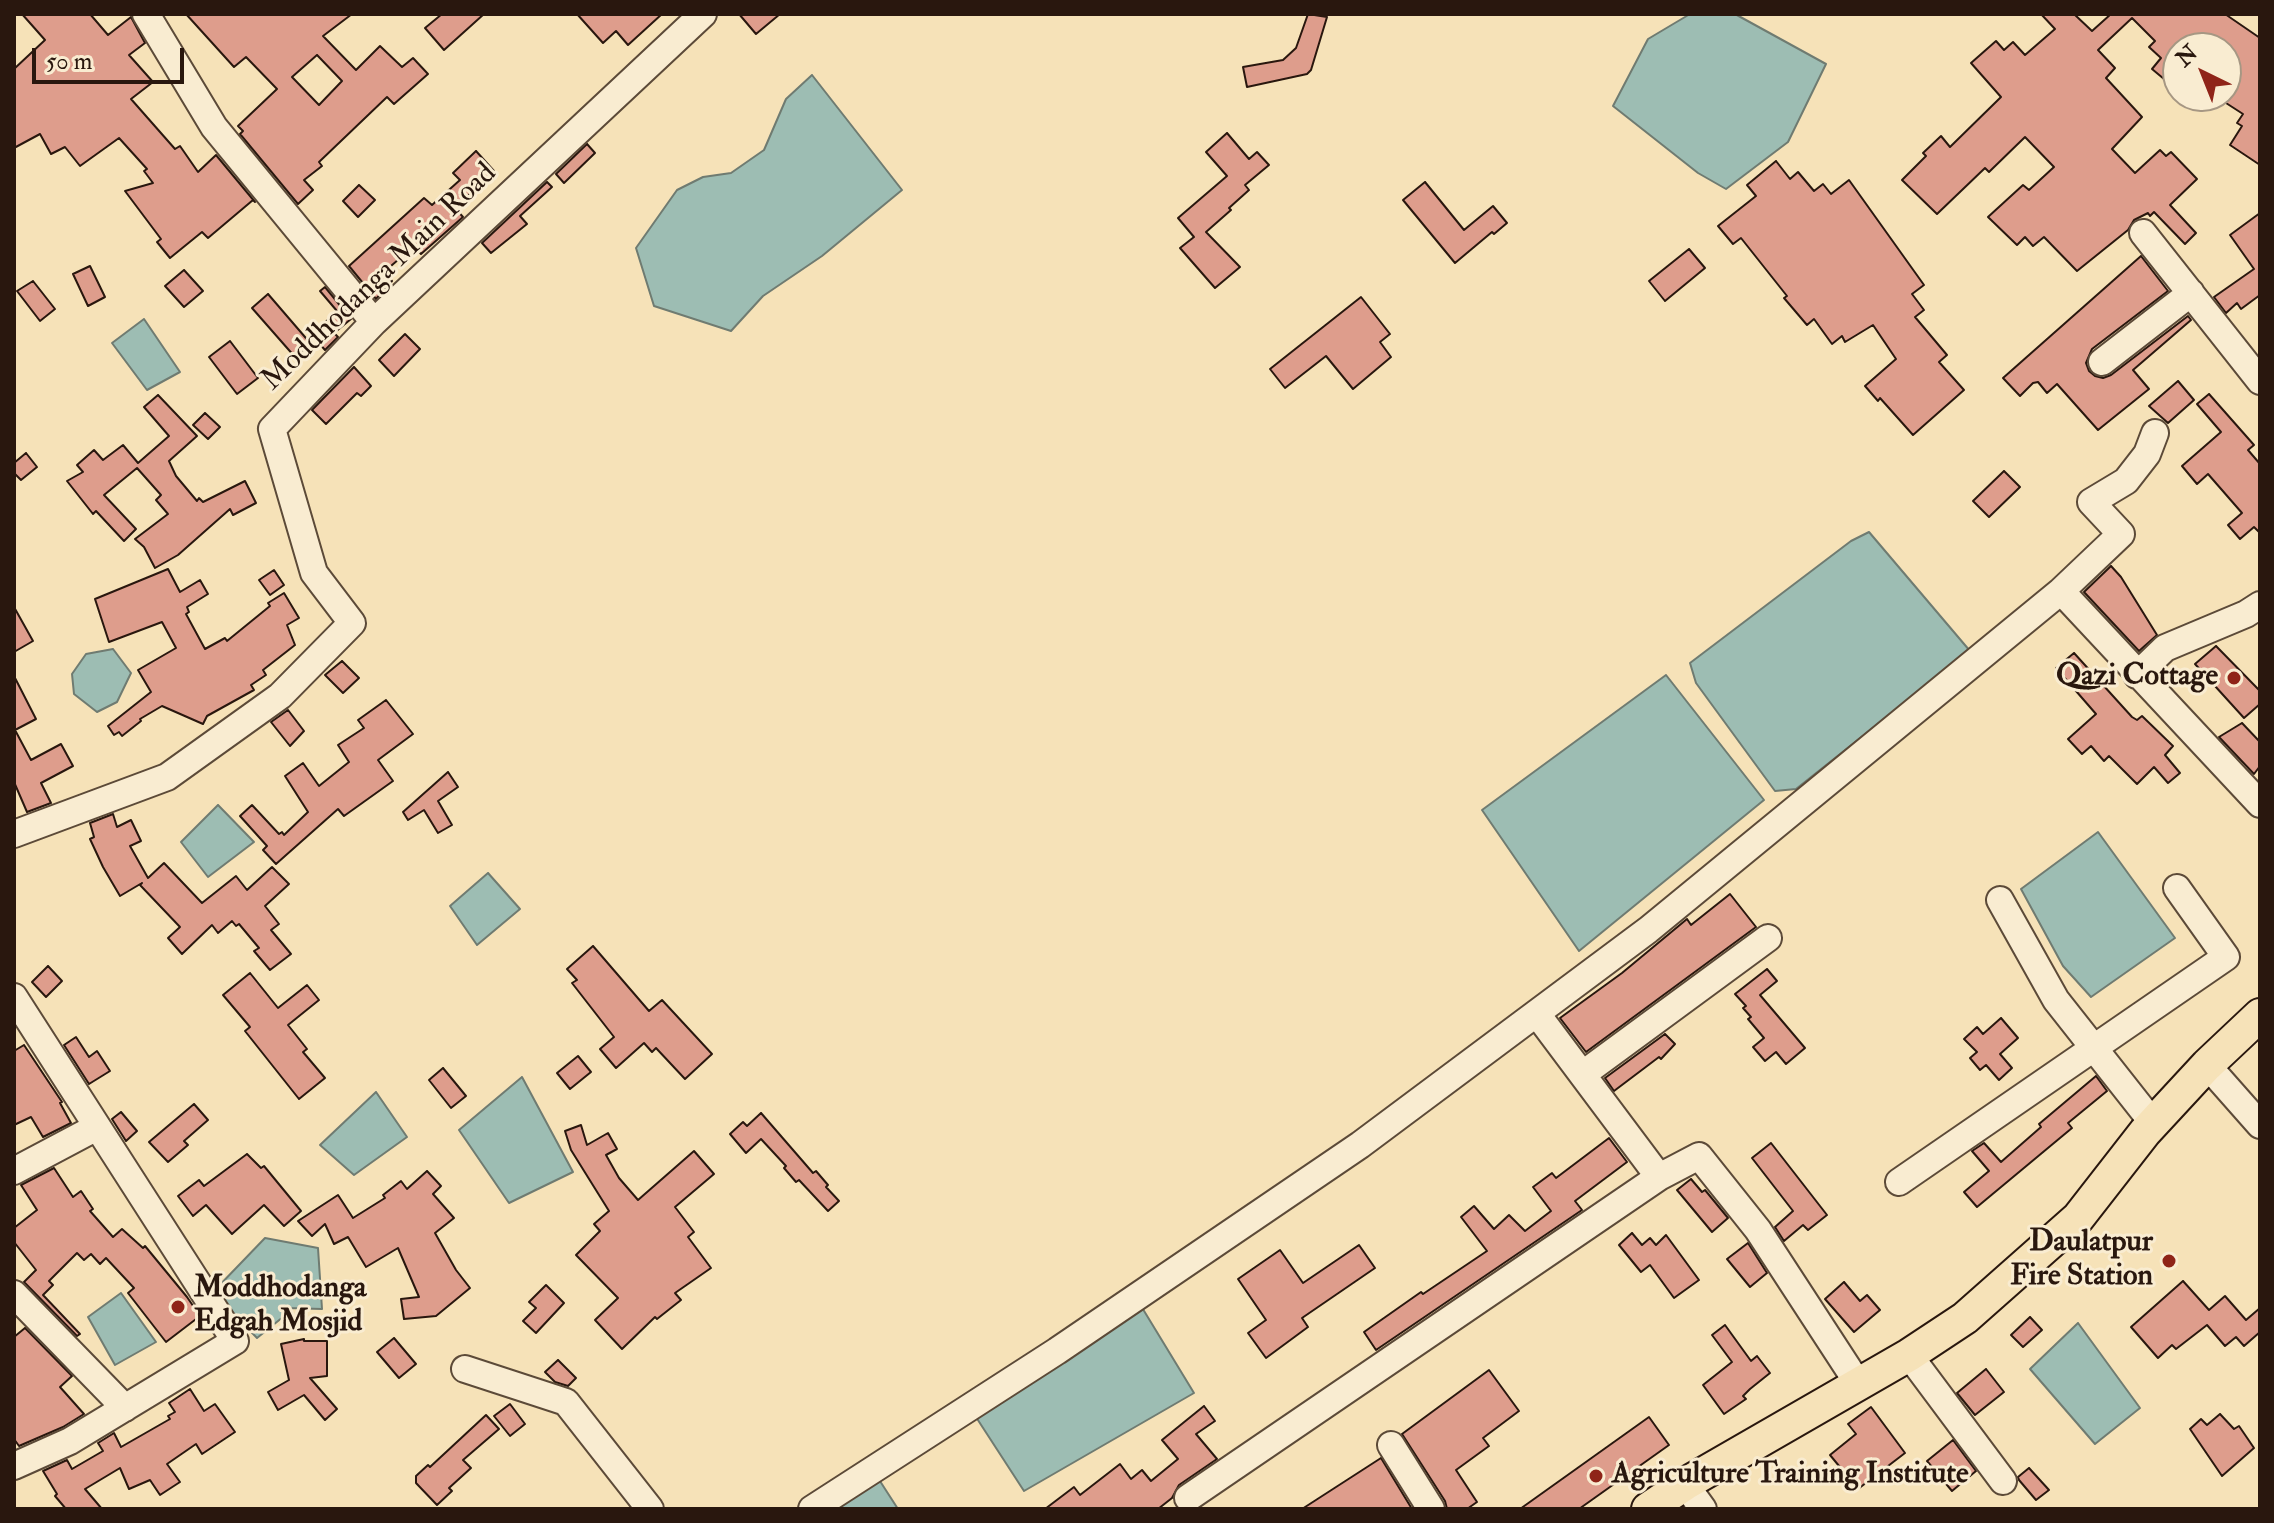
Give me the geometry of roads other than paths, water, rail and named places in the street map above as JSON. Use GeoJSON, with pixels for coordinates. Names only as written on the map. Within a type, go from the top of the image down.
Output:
{"type":"FeatureCollection","features":[{"type":"Feature","properties":{"kind":"main road"},"geometry":{"type":"LineString","coordinates":[[1648,1509],[1694,1496],[1965,1318],[2078,1218],[2153,1123],[2207,1065],[2260,1015]]}},
{"type":"Feature","properties":{"kind":"street"},"geometry":{"type":"LineString","coordinates":[[146,14],[214,127],[374,322]]}},
{"type":"Feature","properties":{"kind":"street","name":"Moddhodanga Main Road"},"geometry":{"type":"LineString","coordinates":[[14,834],[167,777],[280,696],[352,623],[314,573],[272,429],[374,322],[703,14]]}},
{"type":"Feature","properties":{"kind":"street"},"geometry":{"type":"LineString","coordinates":[[2143,233],[2260,381]]}},
{"type":"Feature","properties":{"kind":"street"},"geometry":{"type":"LineString","coordinates":[[2102,362],[2191,293]]}},
{"type":"Feature","properties":{"kind":"street"},"geometry":{"type":"LineString","coordinates":[[812,1509],[1057,1351],[1360,1145],[1648,930],[2061,591],[2121,534],[2091,502],[2126,481],[2147,454],[2155,433]]}},
{"type":"Feature","properties":{"kind":"street"},"geometry":{"type":"LineString","coordinates":[[2061,591],[2260,804]]}},
{"type":"Feature","properties":{"kind":"street"},"geometry":{"type":"LineString","coordinates":[[2137,675],[2165,648],[2246,614],[2260,605]]}},
{"type":"Feature","properties":{"kind":"street"},"geometry":{"type":"LineString","coordinates":[[1899,1182],[2226,957],[2177,888]]}},
{"type":"Feature","properties":{"kind":"street"},"geometry":{"type":"LineString","coordinates":[[2000,900],[2056,1000],[2153,1123]]}},
{"type":"Feature","properties":{"kind":"street"},"geometry":{"type":"LineString","coordinates":[[1583,1074],[1768,938]]}},
{"type":"Feature","properties":{"kind":"street"},"geometry":{"type":"LineString","coordinates":[[14,997],[235,1341],[70,1441],[14,1466]]}},
{"type":"Feature","properties":{"kind":"street"},"geometry":{"type":"LineString","coordinates":[[1537,1014],[1659,1177]]}},
{"type":"Feature","properties":{"kind":"street"},"geometry":{"type":"LineString","coordinates":[[2207,1065],[2260,1125]]}},
{"type":"Feature","properties":{"kind":"street"},"geometry":{"type":"LineString","coordinates":[[14,1171],[97,1127]]}},
{"type":"Feature","properties":{"kind":"street"},"geometry":{"type":"LineString","coordinates":[[1188,1498],[1659,1177],[1699,1156],[1758,1230],[1859,1385]]}},
{"type":"Feature","properties":{"kind":"street"},"geometry":{"type":"LineString","coordinates":[[14,1294],[125,1408]]}},
{"type":"Feature","properties":{"kind":"street"},"geometry":{"type":"LineString","coordinates":[[1909,1355],[2003,1481]]}},
{"type":"Feature","properties":{"kind":"street"},"geometry":{"type":"LineString","coordinates":[[465,1369],[566,1402],[650,1509]]}},
{"type":"Feature","properties":{"kind":"street"},"geometry":{"type":"LineString","coordinates":[[1391,1445],[1431,1509]]}},
{"type":"Feature","properties":{"kind":"water"},"geometry":{"type":"Polygon","coordinates":[[[1690,14],[1735,14],[1826,64],[1788,142],[1726,189],[1698,173],[1613,106],[1648,39],[1690,14]]]}},
{"type":"Feature","properties":{"kind":"water"},"geometry":{"type":"Polygon","coordinates":[[[812,75],[902,190],[822,256],[763,296],[731,331],[654,306],[636,248],[677,190],[703,177],[731,173],[764,150],[786,99],[812,75]]]}},
{"type":"Feature","properties":{"kind":"water"},"geometry":{"type":"Polygon","coordinates":[[[144,319],[180,372],[147,390],[112,343],[144,319]]]}},
{"type":"Feature","properties":{"kind":"water"},"geometry":{"type":"Polygon","coordinates":[[[1869,532],[1970,651],[1796,789],[1775,791],[1696,683],[1690,663],[1851,541],[1869,532]]]}},
{"type":"Feature","properties":{"kind":"water"},"geometry":{"type":"Polygon","coordinates":[[[113,649],[131,673],[117,702],[97,712],[74,694],[72,674],[86,654],[113,649]]]}},
{"type":"Feature","properties":{"kind":"water"},"geometry":{"type":"Polygon","coordinates":[[[1666,675],[1764,800],[1579,951],[1482,810],[1666,675]]]}},
{"type":"Feature","properties":{"kind":"water"},"geometry":{"type":"Polygon","coordinates":[[[218,805],[254,842],[208,877],[181,842],[218,805]]]}},
{"type":"Feature","properties":{"kind":"water"},"geometry":{"type":"Polygon","coordinates":[[[2098,832],[2175,938],[2091,997],[2063,966],[2021,889],[2098,832]]]}},
{"type":"Feature","properties":{"kind":"water"},"geometry":{"type":"Polygon","coordinates":[[[488,873],[520,909],[477,945],[450,906],[488,873]]]}},
{"type":"Feature","properties":{"kind":"water"},"geometry":{"type":"Polygon","coordinates":[[[522,1077],[573,1172],[509,1203],[459,1130],[522,1077]]]}},
{"type":"Feature","properties":{"kind":"water"},"geometry":{"type":"Polygon","coordinates":[[[376,1092],[407,1137],[354,1175],[320,1145],[376,1092]]]}},
{"type":"Feature","properties":{"kind":"water"},"geometry":{"type":"Polygon","coordinates":[[[265,1238],[318,1248],[322,1309],[286,1308],[283,1317],[257,1338],[213,1292],[265,1238]]]}},
{"type":"Feature","properties":{"kind":"water"},"geometry":{"type":"Polygon","coordinates":[[[121,1293],[156,1342],[115,1365],[88,1317],[121,1293]]]}},
{"type":"Feature","properties":{"kind":"water"},"geometry":{"type":"Polygon","coordinates":[[[1138,1301],[1194,1393],[1024,1491],[974,1414],[1138,1301]]]}},
{"type":"Feature","properties":{"kind":"water"},"geometry":{"type":"Polygon","coordinates":[[[2078,1323],[2140,1408],[2095,1444],[2030,1369],[2078,1323]]]}},
{"type":"Feature","properties":{"kind":"water"},"geometry":{"type":"Polygon","coordinates":[[[878,1478],[898,1509],[833,1509],[878,1478]]]}},
{"type":"Feature","properties":{"kind":"place","name":"Qazi Cottage"},"geometry":{"type":"Point","coordinates":[2234,678]}},
{"type":"Feature","properties":{"kind":"place","name":"Daulatpur Fire Station"},"geometry":{"type":"Point","coordinates":[2169,1261]}},
{"type":"Feature","properties":{"kind":"place","name":"Moddhodanga Edgah Mosjid"},"geometry":{"type":"Point","coordinates":[178,1307]}},
{"type":"Feature","properties":{"kind":"place","name":"Agriculture Training Institute"},"geometry":{"type":"Point","coordinates":[1596,1476]}}]}
